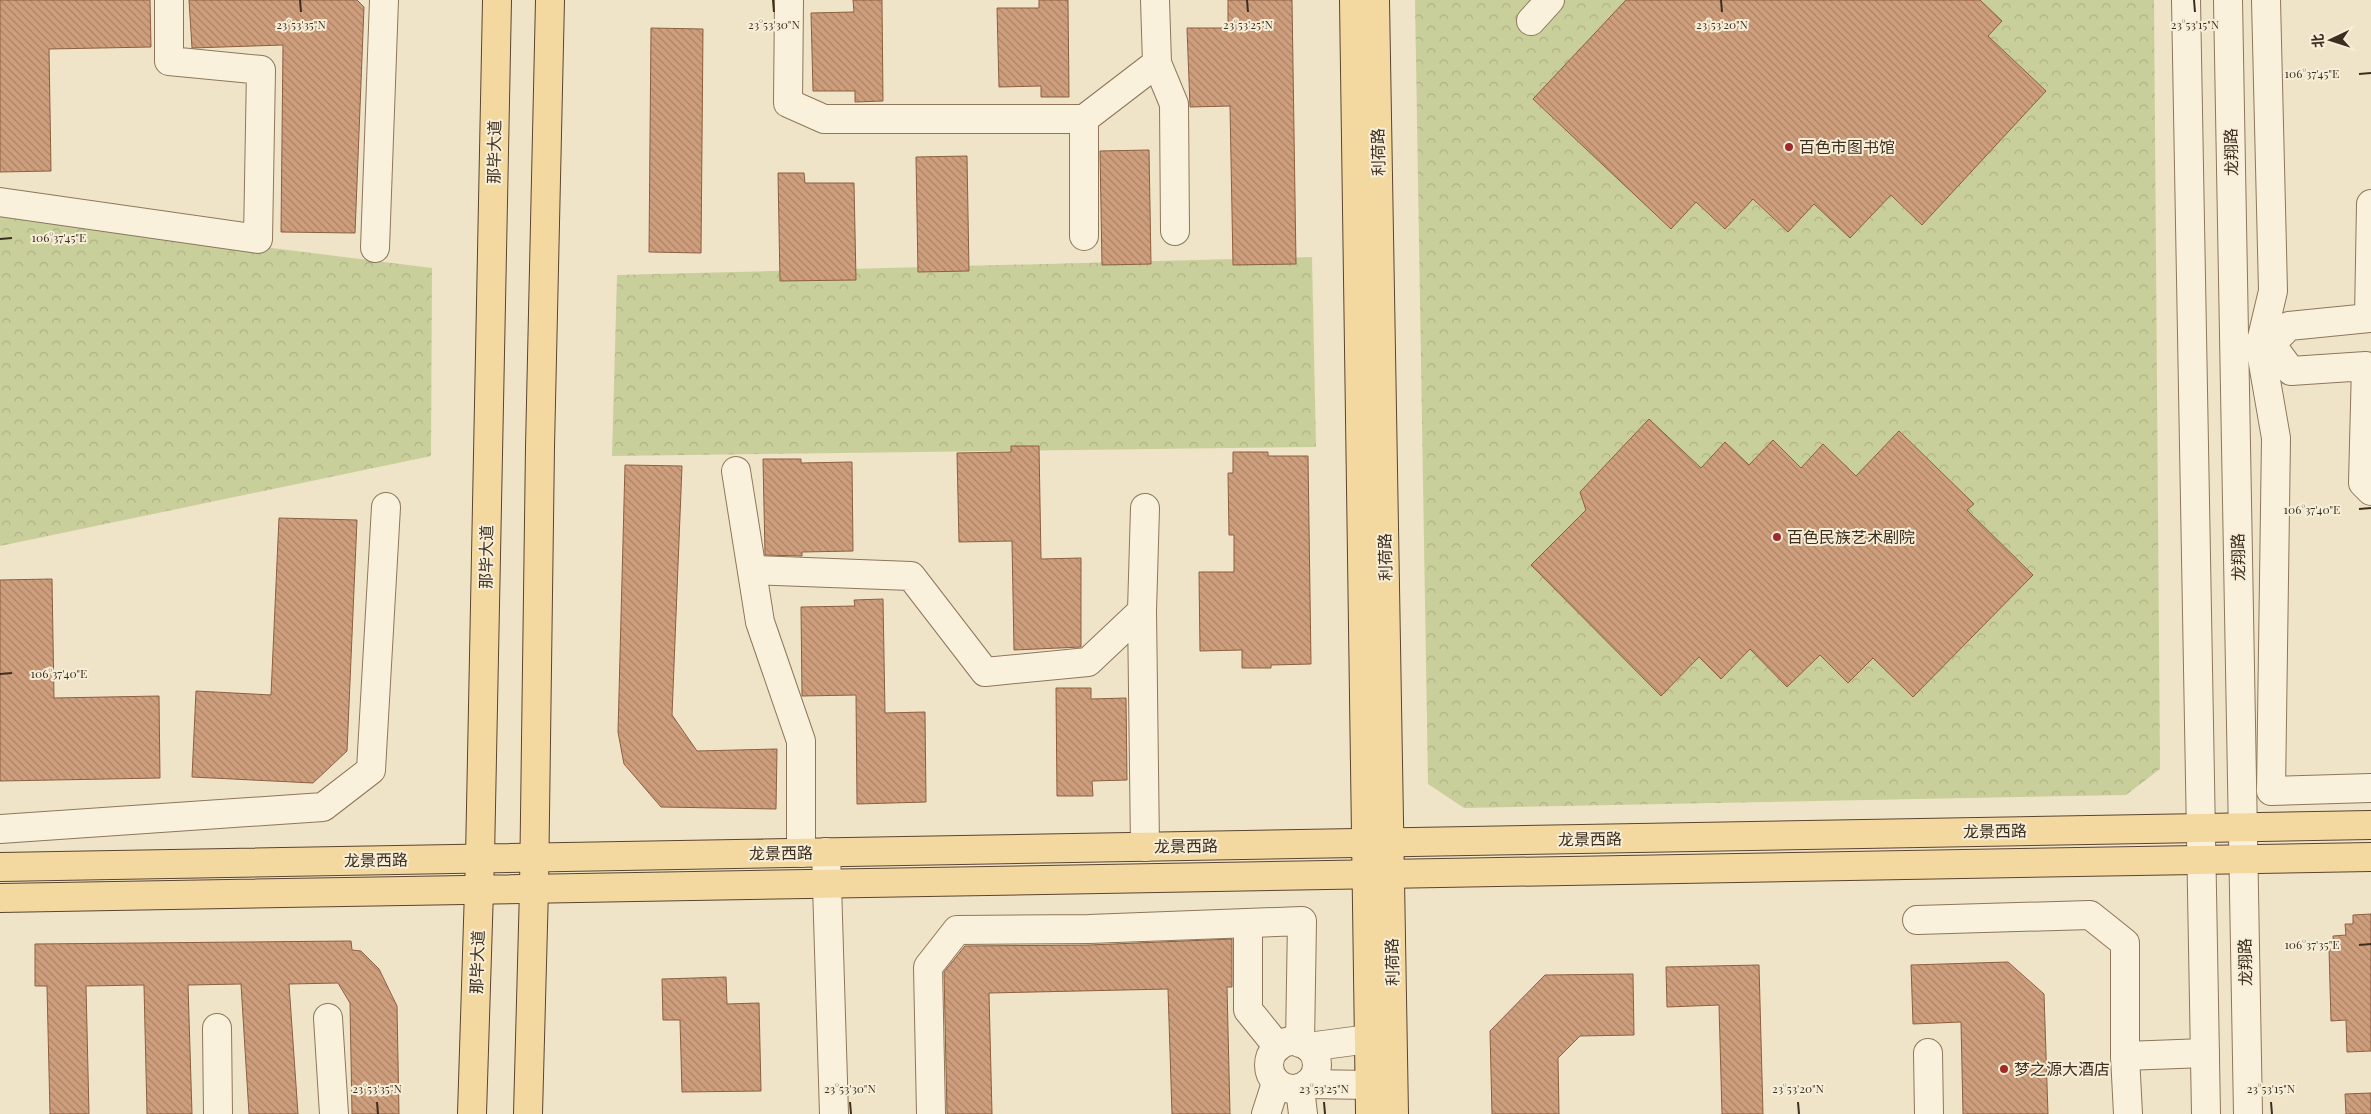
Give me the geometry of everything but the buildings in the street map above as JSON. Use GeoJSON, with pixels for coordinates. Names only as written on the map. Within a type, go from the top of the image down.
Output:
{"type":"FeatureCollection","features":[{"type":"Feature","properties":{"kind":"main road","name":"那毕大道"},"geometry":{"type":"LineString","coordinates":[[472,1114],[480,858],[498,0]]}},
{"type":"Feature","properties":{"kind":"main road"},"geometry":{"type":"LineString","coordinates":[[528,1114],[535,858],[540,447],[550,0]]}},
{"type":"Feature","properties":{"kind":"main road","name":"利荷路"},"geometry":{"type":"LineString","coordinates":[[1354,0],[1378,842]]}},
{"type":"Feature","properties":{"kind":"main road","name":"利荷路"},"geometry":{"type":"LineString","coordinates":[[1370,1114],[1369,1039],[1378,875],[1375,0]]}},
{"type":"Feature","properties":{"kind":"main road","name":"龙景西路"},"geometry":{"type":"LineString","coordinates":[[0,867],[2371,825]]}},
{"type":"Feature","properties":{"kind":"main road","name":"龙景西路"},"geometry":{"type":"LineString","coordinates":[[0,898],[2371,858]]}},
{"type":"Feature","properties":{"kind":"main road","name":"利荷路"},"geometry":{"type":"LineString","coordinates":[[1378,875],[1394,1114]]}},
{"type":"Feature","properties":{"kind":"street"},"geometry":{"type":"LineString","coordinates":[[0,202],[258,239],[261,70],[169,61],[169,0]]}},
{"type":"Feature","properties":{"kind":"street"},"geometry":{"type":"LineString","coordinates":[[375,248],[384,0]]}},
{"type":"Feature","properties":{"kind":"street"},"geometry":{"type":"LineString","coordinates":[[790,0],[788,103],[824,119],[1084,119],[1157,63]]}},
{"type":"Feature","properties":{"kind":"street"},"geometry":{"type":"LineString","coordinates":[[1155,0],[1157,63],[1174,104],[1175,231]]}},
{"type":"Feature","properties":{"kind":"street"},"geometry":{"type":"LineString","coordinates":[[1531,22],[1550,0]]}},
{"type":"Feature","properties":{"kind":"street"},"geometry":{"type":"LineString","coordinates":[[2186,0],[2206,1114]]}},
{"type":"Feature","properties":{"kind":"street","name":"龙翔路"},"geometry":{"type":"LineString","coordinates":[[2228,0],[2255,347],[2243,827],[2248,1114]]}},
{"type":"Feature","properties":{"kind":"street"},"geometry":{"type":"LineString","coordinates":[[2266,0],[2273,291],[2255,347],[2276,438],[2271,791],[2371,788]]}},
{"type":"Feature","properties":{"kind":"street"},"geometry":{"type":"LineString","coordinates":[[1084,119],[1084,236]]}},
{"type":"Feature","properties":{"kind":"street"},"geometry":{"type":"LineString","coordinates":[[2255,347],[2290,326],[2369,318],[2371,204]]}},
{"type":"Feature","properties":{"kind":"street"},"geometry":{"type":"LineString","coordinates":[[2255,347],[2291,371],[2366,366],[2363,484],[2371,491]]}},
{"type":"Feature","properties":{"kind":"street"},"geometry":{"type":"LineString","coordinates":[[736,471],[760,622],[801,741],[813,852],[828,884],[834,1114]]}},
{"type":"Feature","properties":{"kind":"street"},"geometry":{"type":"LineString","coordinates":[[0,829],[323,807],[371,770],[386,507]]}},
{"type":"Feature","properties":{"kind":"street"},"geometry":{"type":"LineString","coordinates":[[1145,508],[1142,610],[1145,847]]}},
{"type":"Feature","properties":{"kind":"street"},"geometry":{"type":"LineString","coordinates":[[752,570],[911,576],[985,672],[1088,662],[1142,610]]}},
{"type":"Feature","properties":{"kind":"street"},"geometry":{"type":"LineString","coordinates":[[1917,920],[2090,915],[2125,943],[2125,1056],[2128,1114]]}},
{"type":"Feature","properties":{"kind":"street"},"geometry":{"type":"LineString","coordinates":[[931,1114],[928,967],[957,930],[1089,929],[1302,921],[1295,1045]]}},
{"type":"Feature","properties":{"kind":"street"},"geometry":{"type":"LineString","coordinates":[[1248,923],[1248,1010],[1316,1061],[1313,1078],[1266,1114]]}},
{"type":"Feature","properties":{"kind":"street"},"geometry":{"type":"LineString","coordinates":[[328,1018],[334,1114]]}},
{"type":"Feature","properties":{"kind":"street"},"geometry":{"type":"LineString","coordinates":[[217,1028],[218,1114]]}},
{"type":"Feature","properties":{"kind":"street"},"geometry":{"type":"LineString","coordinates":[[1369,1039],[1295,1045],[1270,1060],[1269,1067],[1271,1076],[1297,1092],[1370,1085]]}},
{"type":"Feature","properties":{"kind":"street"},"geometry":{"type":"LineString","coordinates":[[1928,1053],[1930,1114]]}},
{"type":"Feature","properties":{"kind":"street"},"geometry":{"type":"LineString","coordinates":[[2125,1056],[2205,1053]]}},
{"type":"Feature","properties":{"kind":"green space"},"geometry":{"type":"Polygon","coordinates":[[[1415,0],[2154,0],[2160,769],[2126,795],[1464,808],[1428,784],[1415,0]]]}},
{"type":"Feature","properties":{"kind":"green space"},"geometry":{"type":"Polygon","coordinates":[[[0,214],[432,268],[431,456],[0,546],[0,214]]]}},
{"type":"Feature","properties":{"kind":"green space"},"geometry":{"type":"Polygon","coordinates":[[[1312,257],[1316,447],[612,456],[617,275],[1312,257]]]}},
{"type":"Feature","properties":{"kind":"place","name":"百色市图书馆"},"geometry":{"type":"Point","coordinates":[1789,147]}},
{"type":"Feature","properties":{"kind":"place","name":"百色民族艺术剧院"},"geometry":{"type":"Point","coordinates":[1777,537]}},
{"type":"Feature","properties":{"kind":"place","name":"梦之源大酒店"},"geometry":{"type":"Point","coordinates":[2004,1069]}}]}
